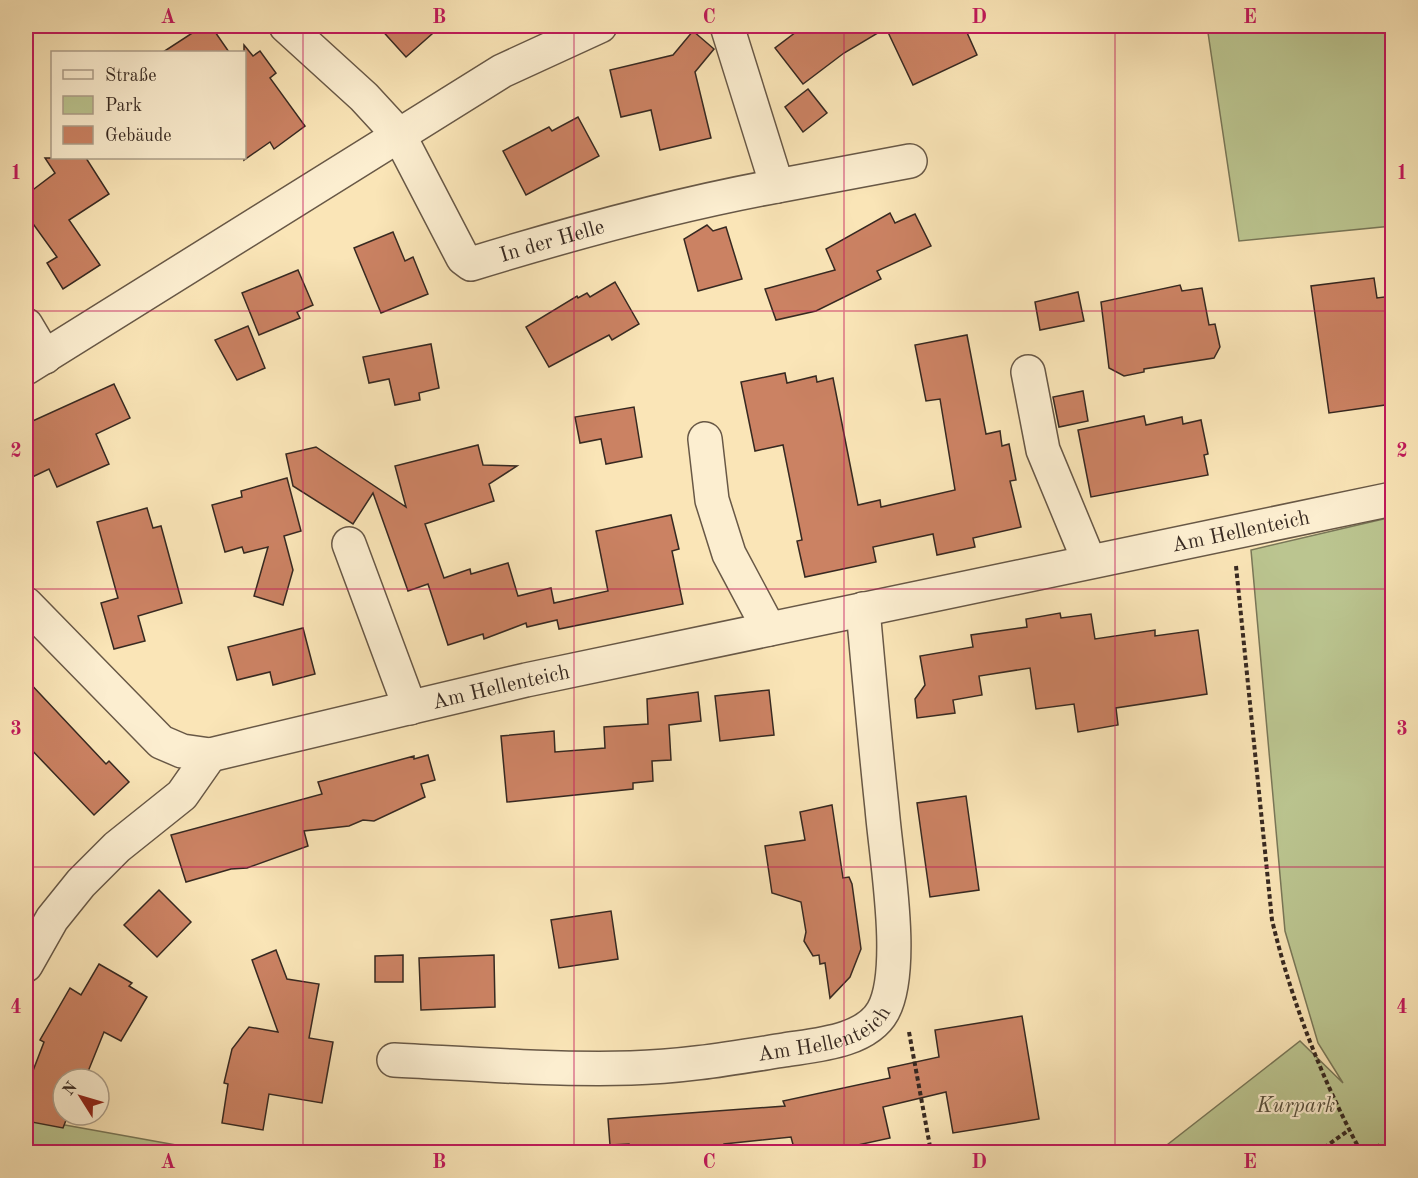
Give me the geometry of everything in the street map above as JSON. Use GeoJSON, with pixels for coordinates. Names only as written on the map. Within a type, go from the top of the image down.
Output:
{"type":"FeatureCollection","features":[{"type":"Feature","properties":{"kind":"street"},"geometry":{"type":"LineString","coordinates":[[286,26],[364,96],[399,135]]}},
{"type":"Feature","properties":{"kind":"street"},"geometry":{"type":"LineString","coordinates":[[26,325],[35,363],[502,71],[600,26]]}},
{"type":"Feature","properties":{"kind":"street"},"geometry":{"type":"LineString","coordinates":[[727,26],[777,186]]}},
{"type":"Feature","properties":{"kind":"street","name":"In der Helle"},"geometry":{"type":"LineString","coordinates":[[399,135],[463,258],[471,264],[614,221],[691,202],[910,161]]}},
{"type":"Feature","properties":{"kind":"street"},"geometry":{"type":"LineString","coordinates":[[1028,372],[1043,450],[1089,561]]}},
{"type":"Feature","properties":{"kind":"street"},"geometry":{"type":"LineString","coordinates":[[705,439],[712,500],[729,554],[769,629]]}},
{"type":"Feature","properties":{"kind":"street","name":"Am Hellenteich"},"geometry":{"type":"LineString","coordinates":[[30,619],[160,742],[182,751],[210,755],[526,680],[1392,499]]}},
{"type":"Feature","properties":{"kind":"street","name":"Am Hellenteich"},"geometry":{"type":"LineString","coordinates":[[349,544],[410,708]]}},
{"type":"Feature","properties":{"kind":"street","name":"Am Hellenteich"},"geometry":{"type":"LineString","coordinates":[[394,1060],[632,1068],[710,1062],[808,1046],[864,1030],[882,1013],[892,983],[892,924],[863,609]]}},
{"type":"Feature","properties":{"kind":"street"},"geometry":{"type":"LineString","coordinates":[[26,965],[52,919],[81,884],[117,848],[182,795],[210,755]]}},
{"type":"Feature","properties":{"kind":"path"},"geometry":{"type":"LineString","coordinates":[[1232,531],[1272,920],[1284,964],[1309,1037],[1349,1130],[1361,1152]]}},
{"type":"Feature","properties":{"kind":"path"},"geometry":{"type":"LineString","coordinates":[[892,983],[911,1036],[931,1152]]}},
{"type":"Feature","properties":{"kind":"path"},"geometry":{"type":"LineString","coordinates":[[1318,1152],[1349,1130]]}},
{"type":"Feature","properties":{"kind":"path"},"geometry":{"type":"LineString","coordinates":[[1370,1152],[1380,1146],[1388,1152]]}},
{"type":"Feature","properties":{"kind":"green space"},"geometry":{"type":"Polygon","coordinates":[[[1207,26],[1392,26],[1392,226],[1239,241],[1207,26]]]}},
{"type":"Feature","properties":{"kind":"green space","name":"Kurpark"},"geometry":{"type":"Polygon","coordinates":[[[1392,517],[1392,1152],[1158,1152],[1300,1041],[1343,1083],[1318,1043],[1285,931],[1251,550],[1392,517]]]}},
{"type":"Feature","properties":{"kind":"green space"},"geometry":{"type":"Polygon","coordinates":[[[26,1118],[51,1122],[51,1127],[76,1127],[215,1152],[26,1152],[26,1118]]]}},
{"type":"Feature","properties":{"kind":"building"},"geometry":{"type":"Polygon","coordinates":[[[203,26],[211,26],[228,51],[165,51],[203,26]]]}},
{"type":"Feature","properties":{"kind":"building"},"geometry":{"type":"Polygon","coordinates":[[[378,26],[441,26],[406,57],[378,26]]]}},
{"type":"Feature","properties":{"kind":"building"},"geometry":{"type":"Polygon","coordinates":[[[804,26],[964,26],[977,55],[913,85],[886,28],[844,53],[803,84],[775,48],[804,26]]]}},
{"type":"Feature","properties":{"kind":"building"},"geometry":{"type":"Polygon","coordinates":[[[693,31],[714,49],[695,72],[711,138],[660,150],[651,110],[621,117],[610,70],[673,55],[693,31]]]}},
{"type":"Feature","properties":{"kind":"building"},"geometry":{"type":"Polygon","coordinates":[[[244,45],[253,56],[260,51],[276,73],[270,78],[305,126],[274,149],[270,142],[246,159],[246,51],[244,51],[244,45]]]}},
{"type":"Feature","properties":{"kind":"building"},"geometry":{"type":"Polygon","coordinates":[[[808,89],[827,113],[803,132],[785,107],[808,89]]]}},
{"type":"Feature","properties":{"kind":"building"},"geometry":{"type":"Polygon","coordinates":[[[578,117],[599,156],[526,195],[503,151],[549,127],[552,131],[578,117]]]}},
{"type":"Feature","properties":{"kind":"building"},"geometry":{"type":"Polygon","coordinates":[[[45,158],[87,159],[109,194],[69,220],[100,265],[63,289],[47,263],[57,257],[26,214],[26,195],[55,173],[45,158]]]}},
{"type":"Feature","properties":{"kind":"building"},"geometry":{"type":"Polygon","coordinates":[[[890,213],[895,223],[915,214],[931,246],[877,271],[881,279],[816,311],[776,320],[765,289],[835,270],[826,249],[890,213]]]}},
{"type":"Feature","properties":{"kind":"building"},"geometry":{"type":"Polygon","coordinates":[[[707,225],[713,231],[726,227],[742,279],[698,291],[684,239],[707,225]]]}},
{"type":"Feature","properties":{"kind":"building"},"geometry":{"type":"Polygon","coordinates":[[[393,232],[405,261],[413,257],[428,294],[381,313],[354,248],[393,232]]]}},
{"type":"Feature","properties":{"kind":"building"},"geometry":{"type":"Polygon","coordinates":[[[298,270],[313,305],[297,312],[300,318],[259,335],[242,293],[298,270]]]}},
{"type":"Feature","properties":{"kind":"building"},"geometry":{"type":"Polygon","coordinates":[[[1374,278],[1377,298],[1392,296],[1392,351],[1385,352],[1392,404],[1329,413],[1311,286],[1374,278]]]}},
{"type":"Feature","properties":{"kind":"building"},"geometry":{"type":"Polygon","coordinates":[[[615,282],[639,324],[612,340],[609,335],[549,367],[526,327],[577,296],[578,298],[587,293],[590,297],[615,282]]]}},
{"type":"Feature","properties":{"kind":"building"},"geometry":{"type":"Polygon","coordinates":[[[1180,285],[1182,291],[1202,288],[1209,325],[1215,324],[1220,347],[1214,358],[1144,369],[1144,372],[1124,376],[1109,368],[1101,302],[1180,285]]]}},
{"type":"Feature","properties":{"kind":"building"},"geometry":{"type":"Polygon","coordinates":[[[1078,292],[1084,321],[1040,330],[1035,302],[1078,292]]]}},
{"type":"Feature","properties":{"kind":"building"},"geometry":{"type":"Polygon","coordinates":[[[248,326],[265,368],[237,380],[215,340],[248,326]]]}},
{"type":"Feature","properties":{"kind":"building"},"geometry":{"type":"Polygon","coordinates":[[[967,335],[986,434],[1000,431],[1002,446],[1009,444],[1016,480],[1010,481],[1021,527],[973,538],[975,547],[937,555],[933,534],[873,547],[876,562],[805,577],[797,541],[802,540],[783,445],[755,451],[741,382],[785,373],[787,383],[816,376],[817,382],[833,378],[858,505],[880,500],[881,507],[955,490],[940,399],[926,401],[915,345],[967,335]]]}},
{"type":"Feature","properties":{"kind":"building"},"geometry":{"type":"Polygon","coordinates":[[[431,344],[439,388],[419,393],[420,400],[395,405],[389,379],[369,383],[363,357],[431,344]]]}},
{"type":"Feature","properties":{"kind":"building"},"geometry":{"type":"Polygon","coordinates":[[[114,384],[130,418],[96,434],[109,464],[57,487],[49,469],[26,480],[26,424],[114,384]]]}},
{"type":"Feature","properties":{"kind":"building"},"geometry":{"type":"Polygon","coordinates":[[[1083,391],[1088,421],[1059,427],[1053,397],[1083,391]]]}},
{"type":"Feature","properties":{"kind":"building"},"geometry":{"type":"Polygon","coordinates":[[[634,407],[642,457],[606,464],[601,439],[580,443],[575,417],[634,407]]]}},
{"type":"Feature","properties":{"kind":"building"},"geometry":{"type":"Polygon","coordinates":[[[1144,416],[1146,425],[1182,417],[1183,424],[1201,420],[1208,454],[1204,455],[1208,475],[1091,497],[1078,430],[1144,416]]]}},
{"type":"Feature","properties":{"kind":"building"},"geometry":{"type":"Polygon","coordinates":[[[478,445],[483,465],[517,466],[489,484],[494,501],[425,524],[444,578],[470,569],[471,574],[508,563],[518,596],[551,588],[554,603],[608,591],[596,531],[671,515],[679,549],[672,551],[683,604],[559,629],[557,620],[527,627],[526,623],[484,639],[483,634],[448,645],[428,584],[408,591],[373,493],[353,524],[293,486],[286,454],[316,447],[406,507],[395,466],[478,445]]]}},
{"type":"Feature","properties":{"kind":"building"},"geometry":{"type":"Polygon","coordinates":[[[287,478],[301,531],[284,536],[293,570],[283,605],[254,596],[268,547],[244,553],[242,547],[225,552],[212,505],[242,497],[241,491],[287,478]]]}},
{"type":"Feature","properties":{"kind":"building"},"geometry":{"type":"Polygon","coordinates":[[[147,508],[153,528],[161,526],[182,603],[138,616],[145,641],[114,649],[101,603],[118,598],[97,522],[147,508]]]}},
{"type":"Feature","properties":{"kind":"building"},"geometry":{"type":"Polygon","coordinates":[[[1060,613],[1061,618],[1091,614],[1095,639],[1155,630],[1155,636],[1198,630],[1207,694],[1116,708],[1118,725],[1078,732],[1074,704],[1036,709],[1030,668],[979,676],[982,695],[953,700],[955,713],[917,718],[915,699],[925,685],[920,656],[973,647],[971,635],[1027,627],[1026,619],[1060,613]]]}},
{"type":"Feature","properties":{"kind":"building"},"geometry":{"type":"Polygon","coordinates":[[[303,628],[315,674],[273,685],[270,672],[237,680],[228,647],[303,628]]]}},
{"type":"Feature","properties":{"kind":"building"},"geometry":{"type":"Polygon","coordinates":[[[26,679],[106,764],[109,761],[129,782],[94,815],[26,744],[26,679]]]}},
{"type":"Feature","properties":{"kind":"building"},"geometry":{"type":"Polygon","coordinates":[[[769,690],[774,735],[720,741],[715,696],[769,690]]]}},
{"type":"Feature","properties":{"kind":"building"},"geometry":{"type":"Polygon","coordinates":[[[698,692],[701,721],[669,725],[671,760],[652,761],[653,781],[633,783],[633,789],[507,802],[501,736],[554,731],[555,752],[605,748],[604,727],[648,724],[647,699],[698,692]]]}},
{"type":"Feature","properties":{"kind":"building"},"geometry":{"type":"Polygon","coordinates":[[[428,755],[435,780],[421,784],[425,797],[374,821],[363,820],[349,826],[304,831],[308,846],[247,868],[231,869],[186,882],[171,835],[322,794],[318,782],[414,756],[414,759],[428,755]]]}},
{"type":"Feature","properties":{"kind":"building"},"geometry":{"type":"Polygon","coordinates":[[[966,796],[979,890],[930,897],[917,803],[966,796]]]}},
{"type":"Feature","properties":{"kind":"building"},"geometry":{"type":"Polygon","coordinates":[[[832,805],[843,878],[849,877],[852,884],[861,949],[850,977],[830,998],[825,963],[820,964],[819,955],[813,956],[804,941],[806,932],[801,902],[772,893],[765,846],[805,840],[800,812],[832,805]]]}},
{"type":"Feature","properties":{"kind":"building"},"geometry":{"type":"Polygon","coordinates":[[[159,890],[191,922],[157,957],[124,925],[159,890]]]}},
{"type":"Feature","properties":{"kind":"building"},"geometry":{"type":"Polygon","coordinates":[[[611,911],[618,959],[559,968],[551,920],[611,911]]]}},
{"type":"Feature","properties":{"kind":"building"},"geometry":{"type":"Polygon","coordinates":[[[276,950],[287,979],[319,984],[309,1038],[333,1042],[322,1103],[269,1094],[263,1130],[222,1123],[228,1084],[224,1083],[232,1049],[249,1027],[278,1032],[252,960],[276,950]]]}},
{"type":"Feature","properties":{"kind":"building"},"geometry":{"type":"Polygon","coordinates":[[[403,955],[403,982],[375,982],[375,956],[403,955]]]}},
{"type":"Feature","properties":{"kind":"building"},"geometry":{"type":"Polygon","coordinates":[[[494,955],[495,1007],[421,1010],[419,958],[494,955]]]}},
{"type":"Feature","properties":{"kind":"building"},"geometry":{"type":"Polygon","coordinates":[[[99,964],[132,983],[129,986],[147,997],[121,1041],[104,1032],[90,1067],[51,1067],[51,1126],[26,1121],[26,1089],[44,1042],[40,1040],[70,988],[81,995],[99,964]]]}},
{"type":"Feature","properties":{"kind":"building"},"geometry":{"type":"Polygon","coordinates":[[[1022,1016],[1039,1119],[953,1133],[946,1092],[883,1107],[890,1138],[826,1152],[795,1152],[791,1137],[724,1144],[724,1152],[630,1152],[629,1144],[610,1145],[608,1119],[785,1106],[783,1101],[890,1078],[888,1068],[939,1057],[935,1030],[1022,1016]]]}}]}
